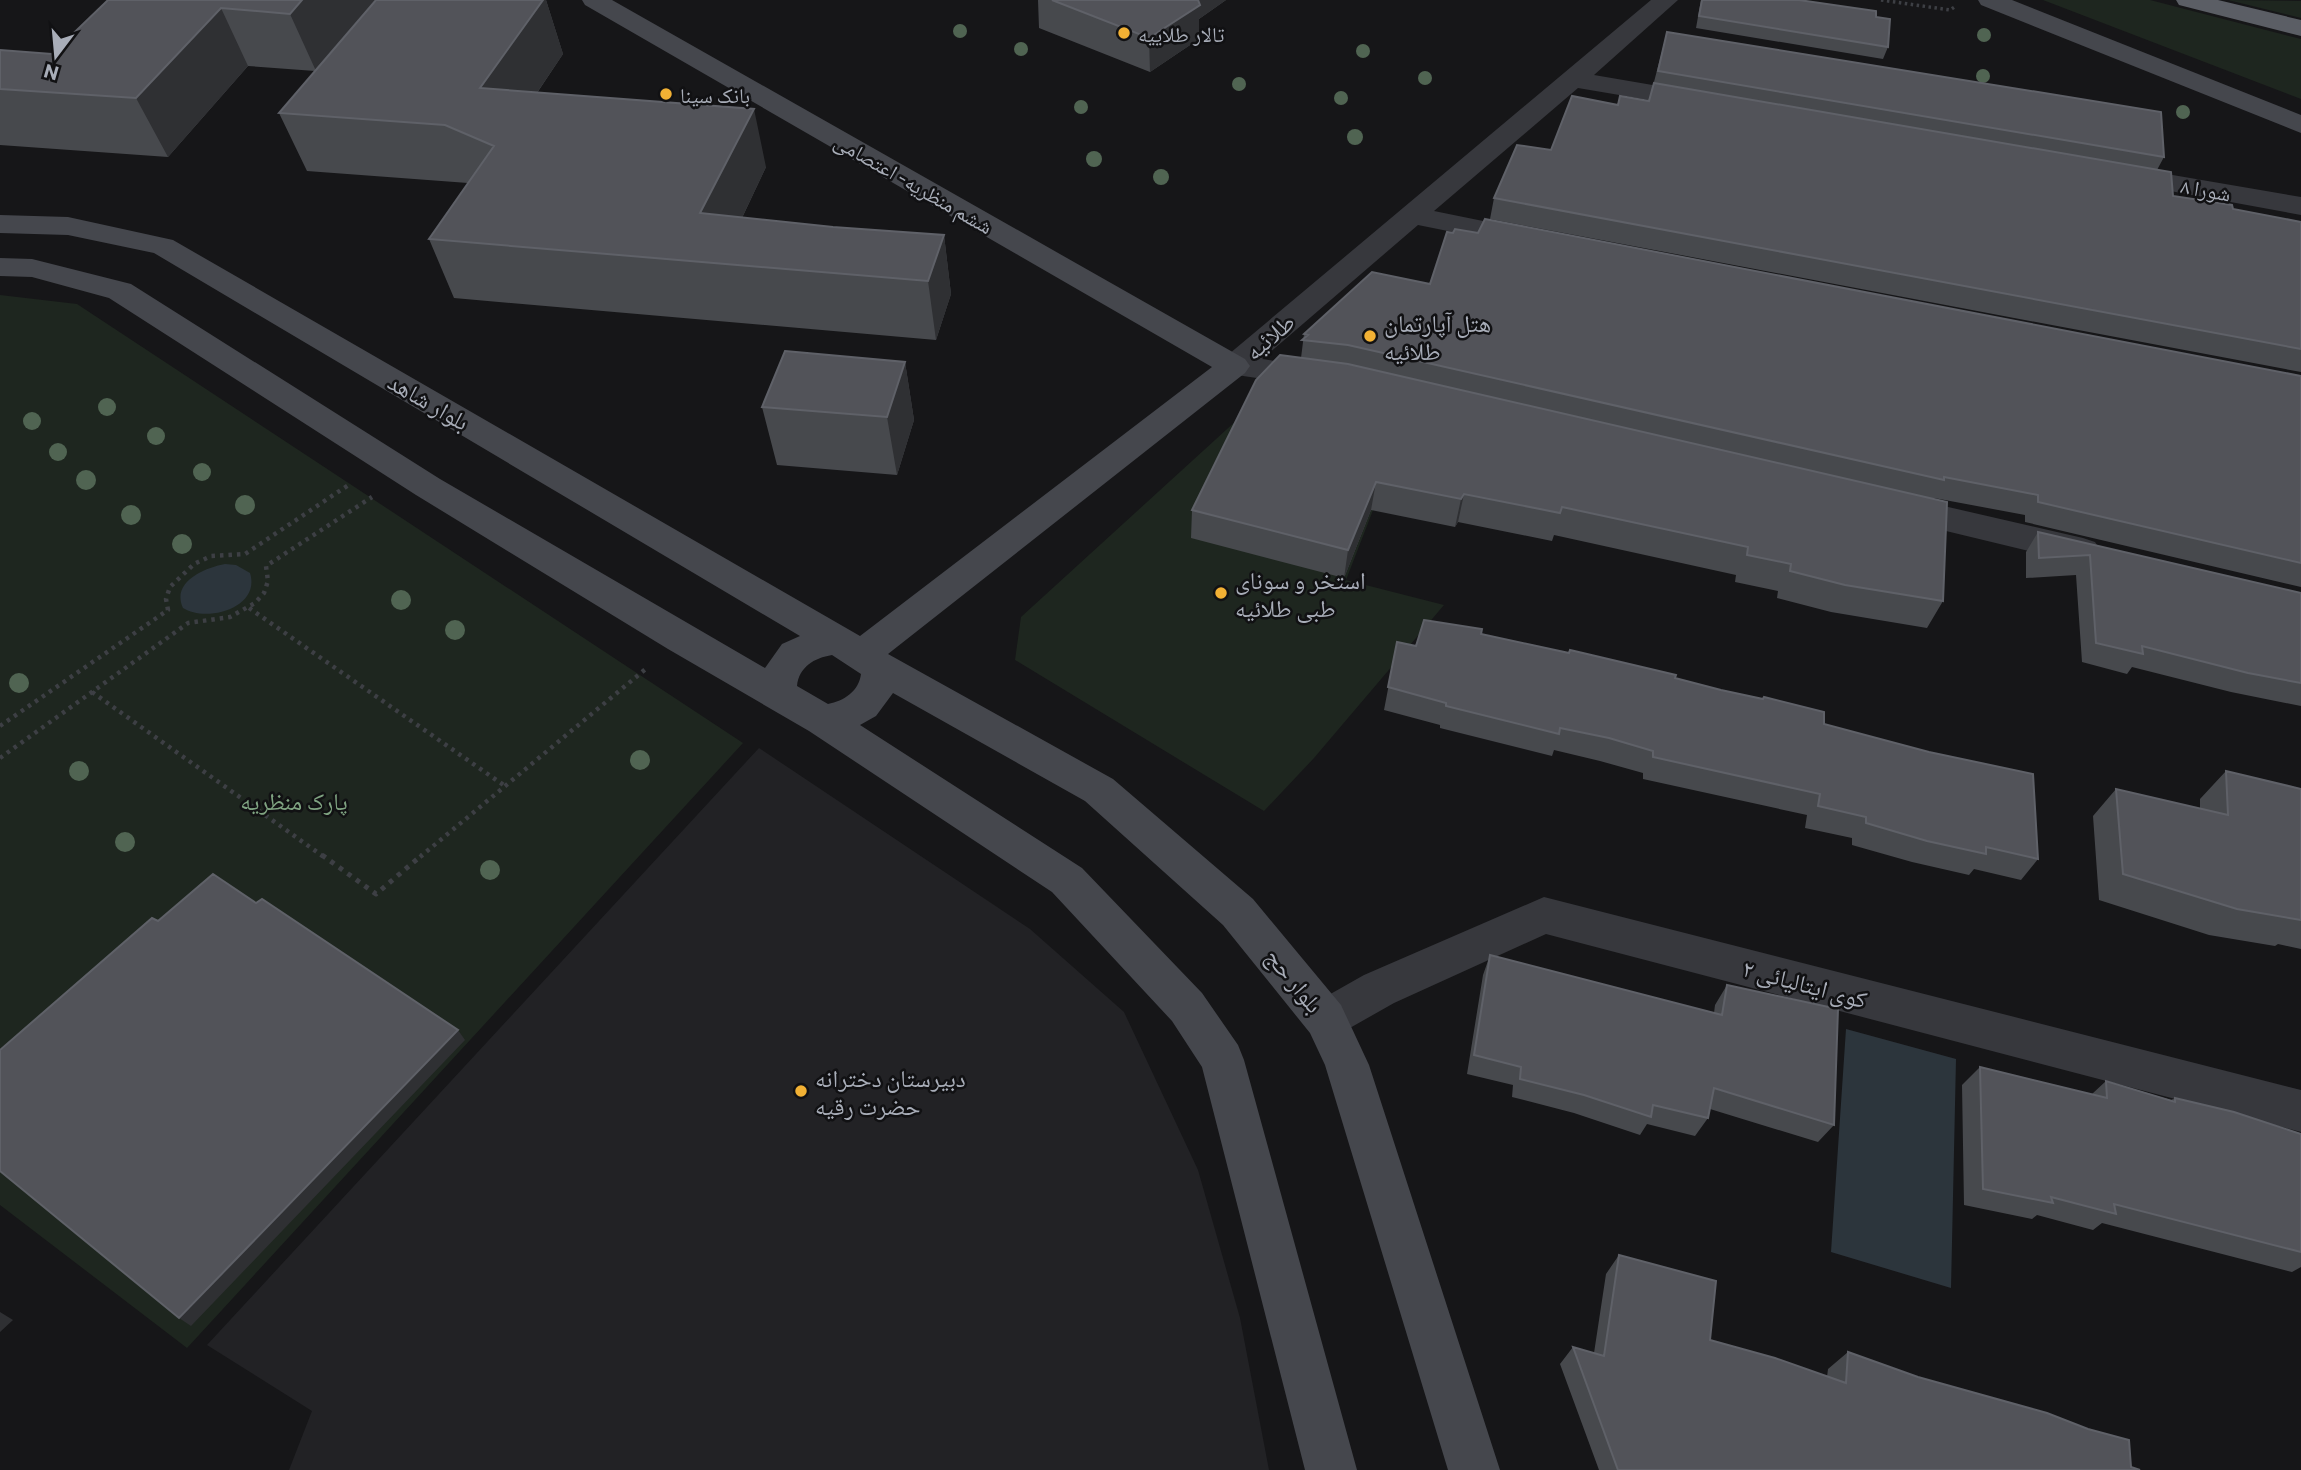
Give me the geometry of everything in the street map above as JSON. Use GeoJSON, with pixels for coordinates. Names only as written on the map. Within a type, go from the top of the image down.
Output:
{"type":"FeatureCollection","features":[{"type":"Feature","properties":{"kind":"highway"},"geometry":{"type":"LineString","coordinates":[[2188,0],[2301,28]]}},
{"type":"Feature","properties":{"kind":"main road","name":"ششم منظریه- اعتصامی"},"geometry":{"type":"LineString","coordinates":[[594,0],[1234,366]]}},
{"type":"Feature","properties":{"kind":"main road"},"geometry":{"type":"LineString","coordinates":[[1990,0],[2301,125]]}},
{"type":"Feature","properties":{"kind":"main road","name":"بلوار شاهد"},"geometry":{"type":"LineString","coordinates":[[0,224],[68,226],[163,246],[859,655]]}},
{"type":"Feature","properties":{"kind":"main road"},"geometry":{"type":"LineString","coordinates":[[0,267],[32,268],[120,291],[397,467],[681,639],[823,720],[1067,880],[1186,1007],[1222,1060],[1331,1470]]}},
{"type":"Feature","properties":{"kind":"main road","name":"طلائیه"},"geometry":{"type":"LineString","coordinates":[[859,655],[1234,366]]}},
{"type":"Feature","properties":{"kind":"main road"},"geometry":{"type":"LineString","coordinates":[[778,693],[782,667],[804,647],[859,655],[880,681],[875,693],[855,712],[823,720]]}},
{"type":"Feature","properties":{"kind":"main road","name":"بلوار حج"},"geometry":{"type":"LineString","coordinates":[[859,655],[1099,790],[1238,912],[1326,1018],[1346,1065],[1474,1470]]}},
{"type":"Feature","properties":{"kind":"street","name":"طلائیه"},"geometry":{"type":"LineString","coordinates":[[1234,366],[1409,215],[1573,79],[1646,31],[1666,0]]}},
{"type":"Feature","properties":{"kind":"street"},"geometry":{"type":"LineString","coordinates":[[1573,79],[1724,105]]}},
{"type":"Feature","properties":{"kind":"street","name":"شورا ۸"},"geometry":{"type":"LineString","coordinates":[[2095,170],[2301,206]]}},
{"type":"Feature","properties":{"kind":"street"},"geometry":{"type":"LineString","coordinates":[[1409,215],[1560,244]]}},
{"type":"Feature","properties":{"kind":"street"},"geometry":{"type":"LineString","coordinates":[[1234,366],[1345,379]]}},
{"type":"Feature","properties":{"kind":"street"},"geometry":{"type":"LineString","coordinates":[[1870,501],[2112,558]]}},
{"type":"Feature","properties":{"kind":"street","name":"کوی ایتالیائی ۲"},"geometry":{"type":"LineString","coordinates":[[1326,1018],[1378,989],[1544,915],[2301,1111]]}},
{"type":"Feature","properties":{"kind":"path"},"geometry":{"type":"LineString","coordinates":[[1881,0],[1950,10]]}},
{"type":"Feature","properties":{"kind":"path"},"geometry":{"type":"LineString","coordinates":[[0,758],[188,623],[219,622],[249,608],[267,587],[269,575],[266,566],[397,467]]}},
{"type":"Feature","properties":{"kind":"path"},"geometry":{"type":"LineString","coordinates":[[0,726],[167,610],[166,598],[170,586],[194,564],[211,556],[245,554],[397,467]]}},
{"type":"Feature","properties":{"kind":"path"},"geometry":{"type":"LineString","coordinates":[[249,608],[505,786]]}},
{"type":"Feature","properties":{"kind":"path"},"geometry":{"type":"LineString","coordinates":[[92,692],[376,894],[681,639]]}},
{"type":"Feature","properties":{"kind":"shaded area"},"geometry":{"type":"Polygon","coordinates":[[[225,564],[236,565],[250,573],[251,585],[240,603],[217,613],[205,614],[183,608],[180,599],[185,584],[199,573],[225,564]]]}},
{"type":"Feature","properties":{"kind":"shaded area","name":"دبیرستان دخترانه حضرت رقیه"},"geometry":{"type":"Polygon","coordinates":[[[759,748],[1030,929],[1124,1012],[1198,1170],[1240,1318],[1269,1470],[289,1470],[312,1411],[207,1345],[759,748]]]}},
{"type":"Feature","properties":{"kind":"shaded area"},"geometry":{"type":"Polygon","coordinates":[[[1846,1029],[1956,1059],[1951,1288],[1831,1252],[1846,1029]]]}},
{"type":"Feature","properties":{"kind":"green space"},"geometry":{"type":"Polygon","coordinates":[[[2043,0],[2150,0],[2301,39],[2301,99],[2043,0]]]}},
{"type":"Feature","properties":{"kind":"green space"},"geometry":{"type":"Polygon","coordinates":[[[2228,0],[2301,1],[2301,18],[2228,0]]]}},
{"type":"Feature","properties":{"kind":"green space","name":"پارک منظریه"},"geometry":{"type":"Polygon","coordinates":[[[0,295],[77,304],[743,743],[187,1348],[0,1205],[0,295]]]}},
{"type":"Feature","properties":{"kind":"green space","name":"استخر و سونای طبی طلائیه"},"geometry":{"type":"Polygon","coordinates":[[[1272,388],[1409,417],[1346,580],[1444,605],[1314,758],[1264,811],[1015,660],[1021,617],[1272,388]]]}},
{"type":"Feature","properties":{"kind":"building"},"geometry":{"type":"Polygon","coordinates":[[[108,0],[302,0],[290,14],[221,8],[136,98],[0,89],[0,50],[52,54],[108,0]]]}},
{"type":"Feature","properties":{"kind":"building"},"geometry":{"type":"Polygon","coordinates":[[[376,0],[543,0],[480,88],[754,109],[700,213],[944,235],[928,281],[429,239],[494,146],[445,125],[279,113],[376,0]]]}},
{"type":"Feature","properties":{"kind":"building"},"geometry":{"type":"Polygon","coordinates":[[[1052,0],[1198,0],[1200,5],[1149,38],[1052,0]]]}},
{"type":"Feature","properties":{"kind":"building"},"geometry":{"type":"Polygon","coordinates":[[[1702,0],[1799,0],[1876,11],[1876,17],[1890,19],[1888,47],[1699,16],[1702,0]]]}},
{"type":"Feature","properties":{"kind":"building"},"geometry":{"type":"Polygon","coordinates":[[[1667,32],[2161,112],[2164,157],[1658,71],[1667,32]]]}},
{"type":"Feature","properties":{"kind":"building"},"geometry":{"type":"Polygon","coordinates":[[[1654,83],[2171,172],[2173,196],[2232,205],[2233,209],[2301,222],[2301,349],[1494,198],[1517,145],[1551,150],[1572,96],[1618,105],[1620,96],[1649,101],[1654,83]]]}},
{"type":"Feature","properties":{"kind":"building"},"geometry":{"type":"Polygon","coordinates":[[[1485,219],[2301,376],[2301,563],[2038,502],[2038,495],[1944,477],[1944,480],[1348,345],[1302,340],[1308,335],[1304,334],[1372,272],[1430,284],[1447,232],[1453,233],[1455,229],[1478,233],[1485,219]]]}},
{"type":"Feature","properties":{"kind":"building"},"geometry":{"type":"Polygon","coordinates":[[[785,351],[905,362],[887,417],[762,407],[785,351]]]}},
{"type":"Feature","properties":{"kind":"building"},"geometry":{"type":"Polygon","coordinates":[[[1280,355],[1348,364],[1947,502],[1943,601],[1845,585],[1790,571],[1791,564],[1747,555],[1748,547],[1562,507],[1560,513],[1464,494],[1461,499],[1376,482],[1348,550],[1192,510],[1256,380],[1280,355]]]}},
{"type":"Feature","properties":{"kind":"building"},"geometry":{"type":"Polygon","coordinates":[[[2038,532],[2301,593],[2301,683],[2248,673],[2142,646],[2143,654],[2096,643],[2090,555],[2039,558],[2038,532]]]}},
{"type":"Feature","properties":{"kind":"building"},"geometry":{"type":"Polygon","coordinates":[[[1424,620],[1482,629],[1481,634],[1569,653],[1570,650],[1676,675],[1675,678],[1721,690],[1763,699],[1764,697],[1824,712],[1824,724],[1929,752],[2033,774],[2038,859],[1986,847],[1986,854],[1927,841],[1866,823],[1866,817],[1818,806],[1820,794],[1653,757],[1653,751],[1609,738],[1560,728],[1559,734],[1446,706],[1446,703],[1388,687],[1397,642],[1416,646],[1424,620]]]}},
{"type":"Feature","properties":{"kind":"building"},"geometry":{"type":"Polygon","coordinates":[[[2226,771],[2301,789],[2301,920],[2237,909],[2123,874],[2116,789],[2228,815],[2226,771]]]}},
{"type":"Feature","properties":{"kind":"building"},"geometry":{"type":"Polygon","coordinates":[[[213,874],[256,903],[262,899],[458,1030],[179,1318],[0,1171],[0,1050],[152,918],[158,921],[213,874]]]}},
{"type":"Feature","properties":{"kind":"building"},"geometry":{"type":"Polygon","coordinates":[[[1490,955],[1722,1015],[1727,985],[1838,1009],[1834,1125],[1714,1088],[1708,1118],[1653,1105],[1651,1117],[1584,1095],[1520,1079],[1521,1067],[1474,1055],[1490,955]]]}},
{"type":"Feature","properties":{"kind":"building"},"geometry":{"type":"Polygon","coordinates":[[[1980,1067],[2107,1098],[2106,1081],[2175,1102],[2175,1098],[2234,1112],[2301,1134],[2301,1252],[2114,1204],[2116,1214],[2051,1197],[2053,1203],[1983,1189],[1980,1067]]]}},
{"type":"Feature","properties":{"kind":"building"},"geometry":{"type":"Polygon","coordinates":[[[1619,1255],[1716,1281],[1710,1340],[1775,1358],[1846,1383],[1848,1352],[1918,1377],[2047,1413],[2088,1429],[2129,1440],[2131,1467],[2140,1470],[1618,1470],[1573,1347],[1604,1356],[1619,1255]]]}},
{"type":"Feature","properties":{"kind":"place","name":"تالار طلاییه"},"geometry":{"type":"Point","coordinates":[1124,33]}},
{"type":"Feature","properties":{"kind":"place","name":"بانک سینا"},"geometry":{"type":"Point","coordinates":[666,94]}},
{"type":"Feature","properties":{"kind":"place","name":"هتل آپارتمان طلائیه"},"geometry":{"type":"Point","coordinates":[1370,336]}},
{"type":"Feature","properties":{"kind":"place","name":"استخر و سونای طبی طلائیه"},"geometry":{"type":"Point","coordinates":[1221,593]}},
{"type":"Feature","properties":{"kind":"place","name":"دبیرستان دخترانه حضرت رقیه"},"geometry":{"type":"Point","coordinates":[801,1091]}}]}
